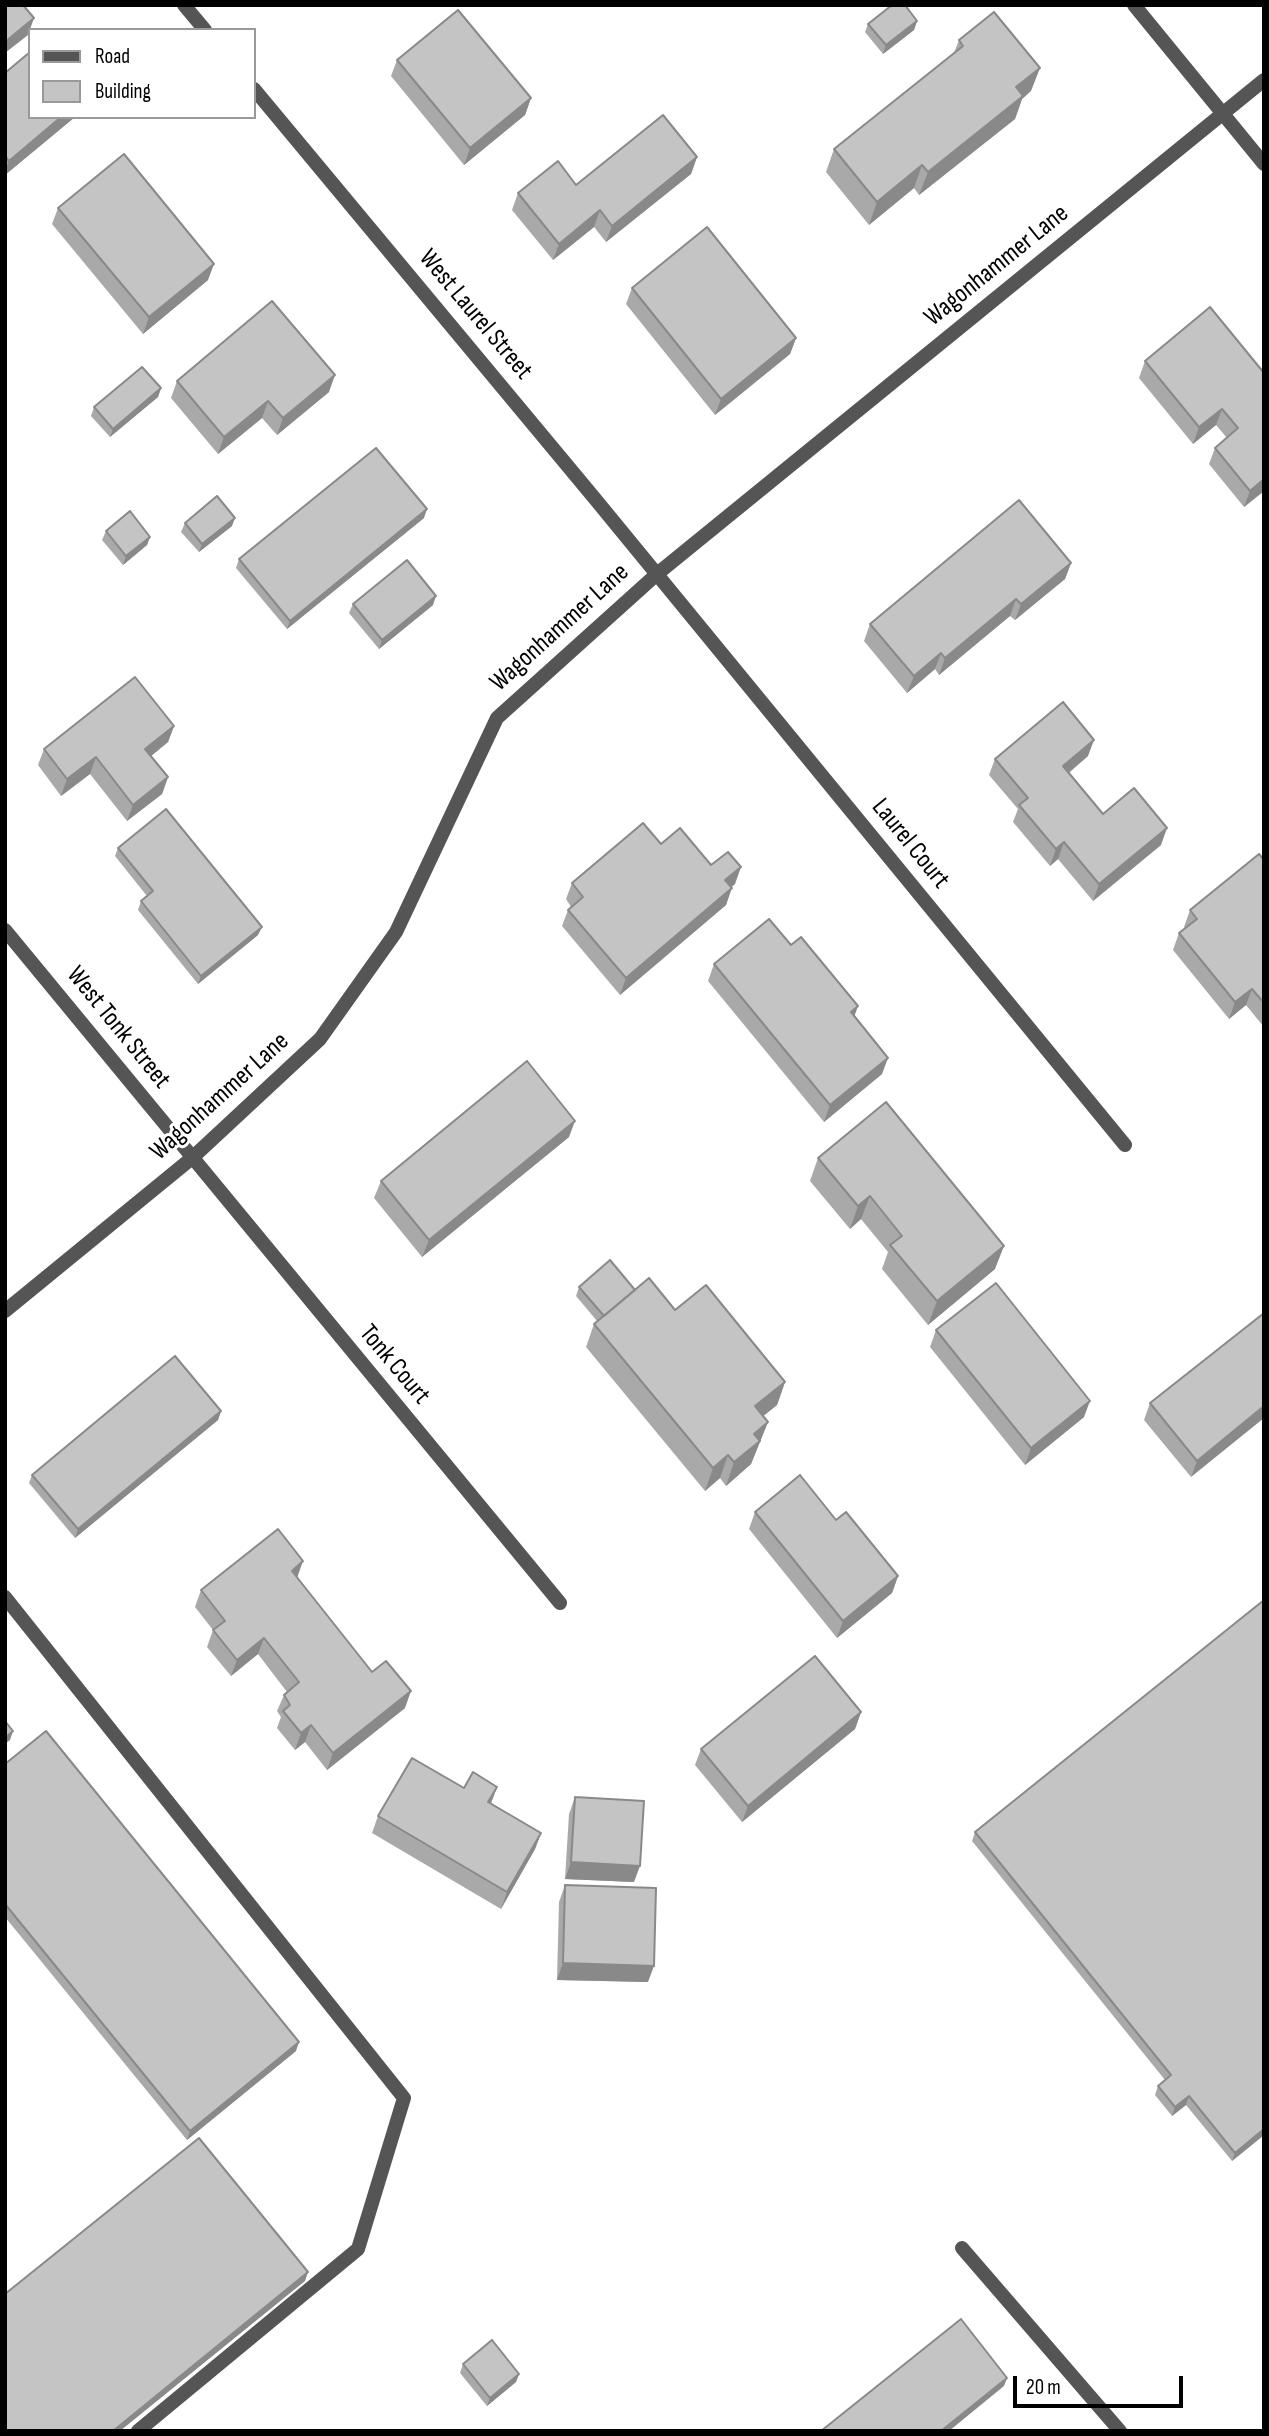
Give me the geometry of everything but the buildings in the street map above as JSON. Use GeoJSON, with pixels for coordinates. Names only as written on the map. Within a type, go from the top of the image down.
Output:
{"type":"FeatureCollection","features":[{"type":"Feature","properties":{"kind":"street"},"geometry":{"type":"LineString","coordinates":[[184,5],[203,28]]}},
{"type":"Feature","properties":{"kind":"street"},"geometry":{"type":"LineString","coordinates":[[1134,5],[1264,164]]}},
{"type":"Feature","properties":{"kind":"street","name":"Wagonhammer Lane"},"geometry":{"type":"LineString","coordinates":[[5,1311],[192,1158],[320,1039],[396,932],[497,718],[657,574],[1264,80]]}},
{"type":"Feature","properties":{"kind":"street","name":"West Laurel Street"},"geometry":{"type":"LineString","coordinates":[[256,91],[657,574]]}},
{"type":"Feature","properties":{"kind":"street","name":"Laurel Court"},"geometry":{"type":"LineString","coordinates":[[657,574],[1125,1145]]}},
{"type":"Feature","properties":{"kind":"street","name":"West Tonk Street"},"geometry":{"type":"LineString","coordinates":[[5,930],[192,1158]]}},
{"type":"Feature","properties":{"kind":"street","name":"Tonk Court"},"geometry":{"type":"LineString","coordinates":[[192,1158],[560,1603]]}},
{"type":"Feature","properties":{"kind":"street"},"geometry":{"type":"LineString","coordinates":[[5,1597],[404,2098],[358,2249],[138,2431]]}},
{"type":"Feature","properties":{"kind":"street"},"geometry":{"type":"LineString","coordinates":[[962,2248],[1120,2431]]}}]}
